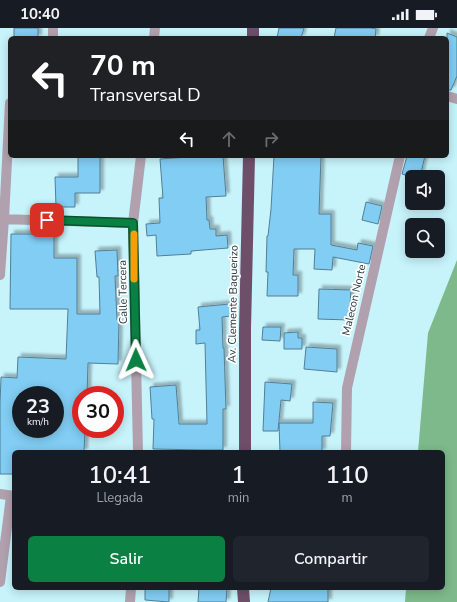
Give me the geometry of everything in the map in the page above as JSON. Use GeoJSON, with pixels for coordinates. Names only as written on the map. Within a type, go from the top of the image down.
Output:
{"type":"FeatureCollection","features":[{"type":"Feature","properties":{"kind":"highway","name":"Av. Clemente Baquerizo"},"geometry":{"type":"LineString","coordinates":[[246,450],[246,329],[249,158]]}},
{"type":"Feature","properties":{"kind":"highway"},"geometry":{"type":"LineString","coordinates":[[243,590],[244,602]]}},
{"type":"Feature","properties":{"kind":"street"},"geometry":{"type":"LineString","coordinates":[[0,276],[8,132]]}},
{"type":"Feature","properties":{"kind":"street","name":"Calle Tercera"},"geometry":{"type":"LineString","coordinates":[[138,450],[133,223],[141,158]]}},
{"type":"Feature","properties":{"kind":"street","name":"Malecon Norte"},"geometry":{"type":"LineString","coordinates":[[346,450],[346,388],[400,158]]}},
{"type":"Feature","properties":{"kind":"street"},"geometry":{"type":"LineString","coordinates":[[2,219],[133,223]]}},
{"type":"Feature","properties":{"kind":"street"},"geometry":{"type":"LineString","coordinates":[[0,494],[12,496]]}},
{"type":"Feature","properties":{"kind":"street"},"geometry":{"type":"LineString","coordinates":[[0,582],[12,503]]}},
{"type":"Feature","properties":{"kind":"street"},"geometry":{"type":"LineString","coordinates":[[130,602],[131,590]]}},
{"type":"Feature","properties":{"kind":"shaded area"},"geometry":{"type":"Polygon","coordinates":[[[457,260],[457,602],[405,602],[406,590],[445,590],[445,450],[418,450],[428,333],[457,260]]]}},
{"type":"Feature","properties":{"kind":"building"},"geometry":{"type":"Polygon","coordinates":[[[14,28],[38,28],[38,36],[14,36],[14,28]]]}},
{"type":"Feature","properties":{"kind":"building"},"geometry":{"type":"Polygon","coordinates":[[[279,28],[304,28],[302,36],[277,36],[279,28]]]}},
{"type":"Feature","properties":{"kind":"building"},"geometry":{"type":"Polygon","coordinates":[[[336,28],[376,29],[375,36],[334,36],[336,28]]]}},
{"type":"Feature","properties":{"kind":"building"},"geometry":{"type":"Polygon","coordinates":[[[447,33],[457,37],[457,76],[451,90],[449,90],[449,36],[447,36],[447,33]]]}},
{"type":"Feature","properties":{"kind":"building"},"geometry":{"type":"Polygon","coordinates":[[[78,158],[100,158],[100,193],[75,193],[75,207],[56,207],[55,177],[78,177],[78,158]]]}},
{"type":"Feature","properties":{"kind":"building"},"geometry":{"type":"Polygon","coordinates":[[[223,158],[226,196],[206,197],[207,220],[209,220],[210,229],[216,229],[216,236],[227,235],[228,248],[191,251],[191,254],[157,256],[156,235],[147,236],[146,224],[160,223],[159,198],[163,198],[160,159],[223,158]]]}},
{"type":"Feature","properties":{"kind":"building"},"geometry":{"type":"Polygon","coordinates":[[[274,158],[321,158],[319,214],[331,214],[331,245],[357,250],[358,243],[373,246],[369,264],[333,257],[332,270],[314,269],[315,249],[294,249],[293,275],[298,275],[298,296],[267,296],[267,236],[271,209],[274,158]]]}},
{"type":"Feature","properties":{"kind":"building"},"geometry":{"type":"Polygon","coordinates":[[[406,158],[425,158],[422,170],[405,170],[405,175],[402,174],[406,158]]]}},
{"type":"Feature","properties":{"kind":"building"},"geometry":{"type":"Polygon","coordinates":[[[366,202],[382,206],[378,224],[362,220],[366,202]]]}},
{"type":"Feature","properties":{"kind":"building"},"geometry":{"type":"Polygon","coordinates":[[[11,234],[54,234],[54,258],[77,258],[77,314],[100,314],[99,277],[97,277],[95,251],[117,250],[118,276],[115,276],[117,320],[119,320],[118,364],[88,363],[87,386],[72,386],[72,438],[85,438],[84,450],[12,450],[12,474],[0,474],[1,377],[17,378],[18,357],[66,359],[68,309],[10,309],[11,234]]]}},
{"type":"Feature","properties":{"kind":"building"},"geometry":{"type":"Polygon","coordinates":[[[319,289],[351,290],[349,320],[318,319],[319,289]]]}},
{"type":"Feature","properties":{"kind":"building"},"geometry":{"type":"Polygon","coordinates":[[[230,304],[231,316],[222,317],[226,409],[223,409],[223,450],[153,449],[154,419],[152,419],[150,387],[176,385],[179,424],[207,424],[205,343],[196,344],[196,330],[200,330],[198,307],[230,304]]]}},
{"type":"Feature","properties":{"kind":"building"},"geometry":{"type":"Polygon","coordinates":[[[263,327],[281,327],[280,341],[262,340],[263,327]]]}},
{"type":"Feature","properties":{"kind":"building"},"geometry":{"type":"Polygon","coordinates":[[[298,332],[298,338],[302,338],[302,349],[284,349],[284,333],[298,332]]]}},
{"type":"Feature","properties":{"kind":"building"},"geometry":{"type":"Polygon","coordinates":[[[306,347],[337,349],[337,372],[304,369],[306,347]]]}},
{"type":"Feature","properties":{"kind":"building"},"geometry":{"type":"Polygon","coordinates":[[[265,382],[292,384],[290,401],[281,400],[278,431],[263,431],[265,382]]]}},
{"type":"Feature","properties":{"kind":"building"},"geometry":{"type":"Polygon","coordinates":[[[313,402],[333,403],[330,436],[322,436],[322,450],[280,450],[279,423],[313,423],[313,402]]]}},
{"type":"Feature","properties":{"kind":"building"},"geometry":{"type":"Polygon","coordinates":[[[145,590],[169,590],[169,602],[145,600],[145,590]]]}},
{"type":"Feature","properties":{"kind":"building"},"geometry":{"type":"Polygon","coordinates":[[[199,590],[227,590],[226,602],[198,602],[199,590]]]}},
{"type":"Feature","properties":{"kind":"building"},"geometry":{"type":"Polygon","coordinates":[[[271,590],[328,590],[328,602],[268,602],[271,590]]]}},
{"type":"Feature","properties":{"kind":"slow traffic"},"geometry":{"type":"LineString","coordinates":[[134,234],[134,279]]}},
{"type":"Feature","properties":{"kind":"route"},"geometry":{"type":"LineString","coordinates":[[47,220],[133,223],[136,360]]}}]}
